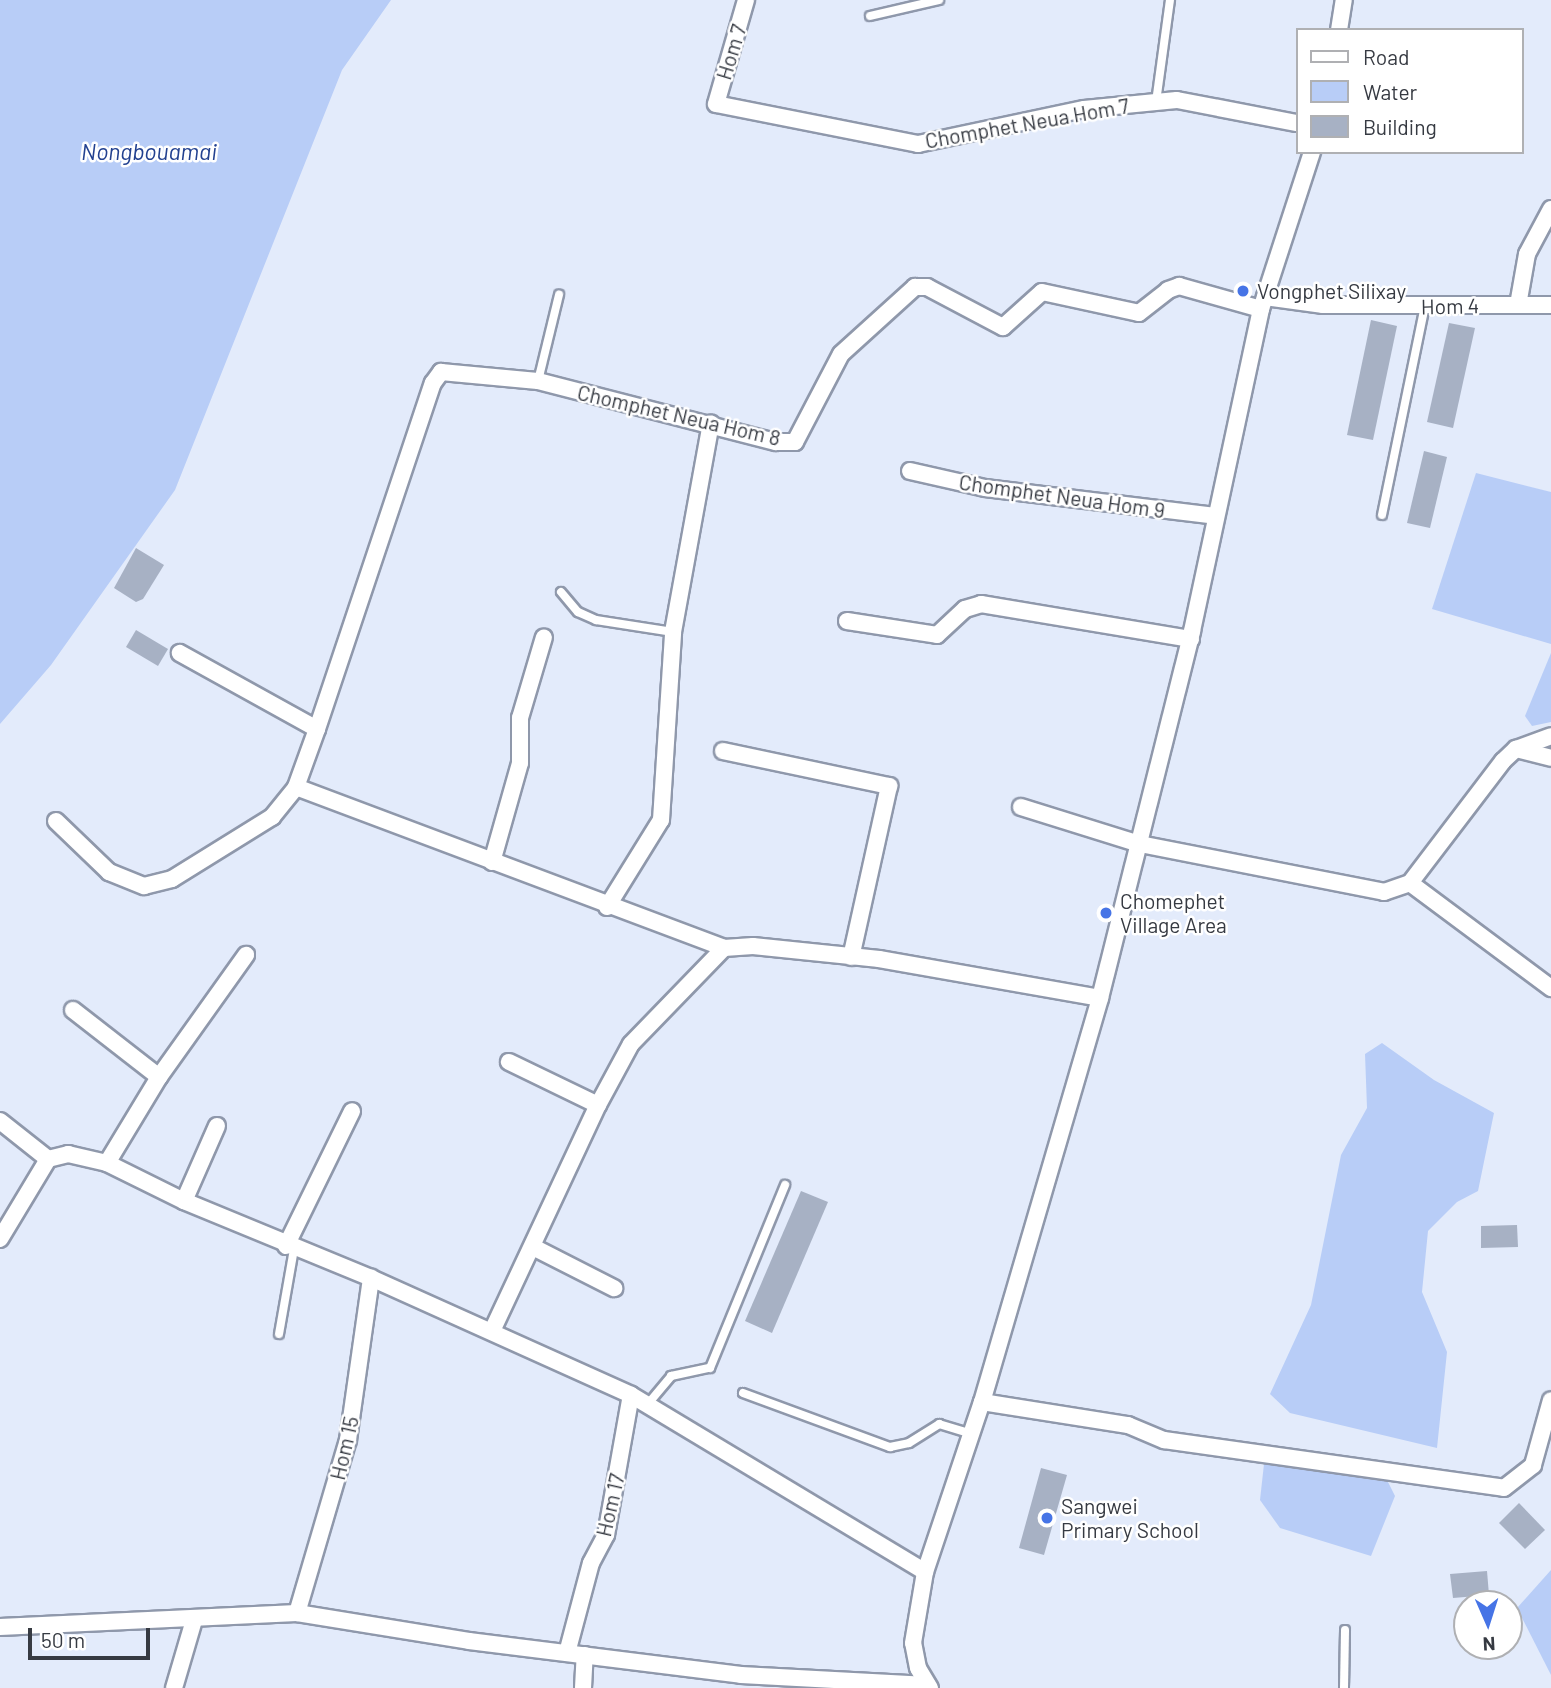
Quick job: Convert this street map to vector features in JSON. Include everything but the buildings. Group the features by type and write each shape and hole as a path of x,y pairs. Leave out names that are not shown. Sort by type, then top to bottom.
{"street":[{"name":"Hom 7","path":"716,104 746,0"},
{"path":"1339,28 1344,0"},
{"name":"Chomphet Neua Hom 7","path":"716,104 918,144 1084,109 1177,100 1238,108 1296,123"},
{"path":"0,1628 194,1620 253,1611 297,1613 567,1653 741,1675 929,1687 913,1643 925,1572 982,1402 1100,998 1191,639 1215,516 1263,303 1311,154"},
{"path":"1518,305 1527,254 1551,209"},
{"name":"Chomphet Neua Hom 8","path":"317,729 433,383 441,372 538,382 711,423 776,442 795,442 841,354 915,286 927,287 1003,327 1042,292 1139,313 1168,290 1179,286 1263,303"},
{"name":"Hom 4","path":"1263,303 1551,305"},
{"path":"607,907 660,826 673,632 711,423"},
{"name":"Chomphet Neua Hom 9","path":"910,471 985,488 1215,516"},
{"path":"847,621 937,635 965,609 981,604 1191,639"},
{"path":"492,862 520,763 520,718 544,636"},
{"path":"56,821 109,872 144,886 172,879 272,817 296,787 317,729 180,653"},
{"path":"1021,807 1140,844 1384,892 1410,883 1516,750 1551,736"},
{"path":"1516,750 1551,758"},
{"path":"723,751 889,786 851,957"},
{"path":"296,787 607,907 724,948 753,946 851,957 1100,998"},
{"path":"1410,883 1551,988"},
{"path":"492,1331 535,1248 598,1105 631,1044 724,948"},
{"path":"107,1163 159,1077 246,955"},
{"path":"73,1010 159,1077"},
{"path":"509,1062 598,1105"},
{"path":"290,1247 352,1111"},
{"path":"0,1121 48,1159"},
{"path":"184,1202 217,1126"},
{"path":"0,1239 48,1159 68,1154 107,1163 184,1202 492,1331 631,1395 925,1572"},
{"path":"535,1248 614,1287"},
{"name":"Hom 15","path":"297,1613 348,1440 371,1279"},
{"name":"Hom 17","path":"567,1653 591,1563 606,1535 631,1395"},
{"path":"982,1402 1128,1425 1164,1440 1504,1488 1533,1465 1551,1400"},
{"path":"174,1688 194,1620"},
{"path":"583,1688 585,1655"}],"lane":[{"path":"870,16 939,0"},
{"path":"1156,102 1170,0"},
{"path":"538,382 559,295"},
{"path":"1382,515 1425,306"},
{"path":"561,592 578,612 596,620 673,632"},
{"path":"647,1405 671,1376 710,1368 785,1185"},
{"path":"279,1334 290,1247"},
{"path":"743,1393 890,1447 909,1443 939,1424 971,1434"},
{"path":"1344,1688 1345,1630"}],"water":[{"name":"Nongbouamai","path":"0,0 391,0 342,70 175,490 51,665 0,724"},
{"path":"1476,473 1551,492 1551,644 1432,609"},
{"path":"1551,653 1551,722 1532,726 1525,716"},
{"path":"1382,1043 1434,1080 1494,1113 1478,1191 1457,1202 1428,1231 1422,1292 1447,1352 1437,1448 1290,1413 1270,1394 1311,1305 1341,1155 1367,1108 1365,1054"},
{"path":"1264,1464 1386,1478 1395,1496 1371,1556 1280,1528 1260,1500"},
{"path":"1551,1570 1551,1675 1523,1620 1523,1601"}],"place":[{"name":"Vongphet Silixay","path":"1243,291"},
{"name":"Chomephet Village Area","path":"1106,913"},
{"name":"Sangwei Primary School","path":"1047,1518"}]}
